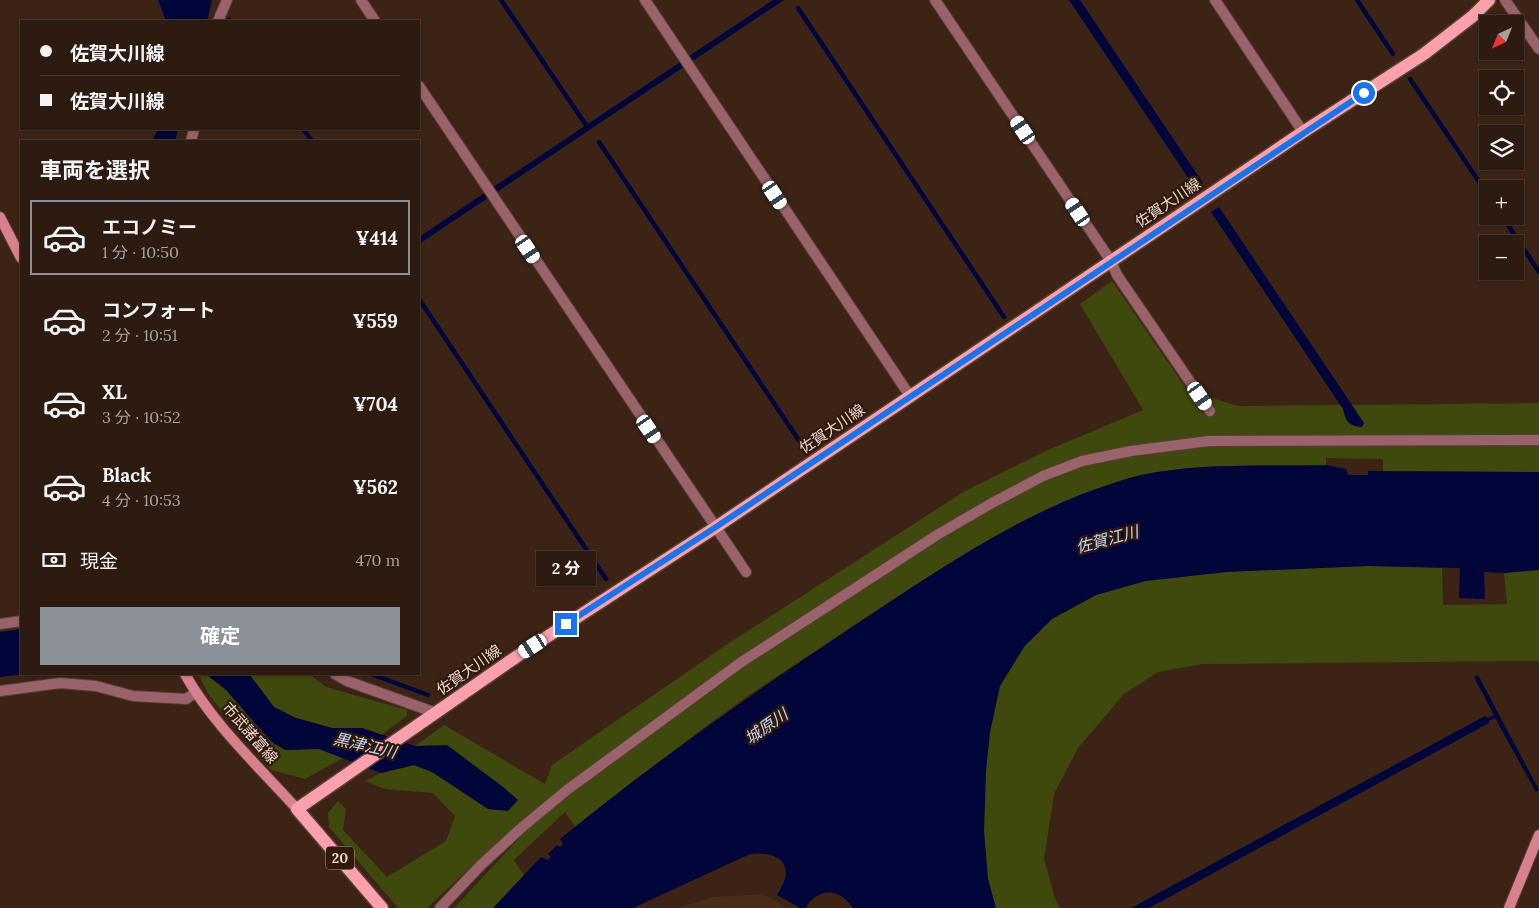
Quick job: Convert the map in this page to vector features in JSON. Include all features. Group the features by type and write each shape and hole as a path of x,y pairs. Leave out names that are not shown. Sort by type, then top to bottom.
{"main road":[{"name":"佐賀大川線","path":"297,809 525,651 716,527 1303,132 1424,54 1473,16 1489,0"},
{"path":"0,217 20,256"},
{"name":"市武諸富線","path":"186,677 195,692 297,809"},
{"name":"20","path":"297,809 382,908"},
{"path":"1509,908 1539,835"}],"street":[{"path":"218,20 227,0"},
{"path":"361,0 374,20"},
{"path":"645,0 910,396"},
{"path":"935,0 1111,261 1116,275 1210,411"},
{"path":"1215,0 1303,132"},
{"path":"1505,0 1539,49"},
{"path":"420,87 746,572"},
{"path":"440,908 481,865 547,807 740,663 937,535 1043,476 1082,462 1131,451 1209,441 1539,440"},
{"path":"0,624 20,621"},
{"path":"337,675 430,717"},
{"path":"0,692 60,683 96,686 133,696 186,699 195,692"}],"shaded area":[{"path":"763,894 788,908 678,908 713,897"}],"green space":[{"path":"1112,281 1203,413 1213,398 1237,406 1539,403 1539,472 1383,471 1383,459 1326,458 1326,465 1222,466 1170,470 1120,481 1089,491 1059,504 971,550 752,693 703,728 560,839 575,827 565,812 514,860 545,908 454,908 525,832 517,824 427,908 398,908 329,827 328,813 338,801 346,809 343,830 387,877 446,841 455,816 433,793 385,789 365,781 381,773 414,765 432,772 447,746 415,746 444,725 545,784 552,765 729,643 965,491 1048,450 1143,410 1080,304"},
{"path":"1367,566 1442,568 1443,605 1507,604 1504,573 1539,570 1539,661 1202,664 1158,672 1124,694 1078,748 1054,794 1044,859 1055,899 1060,908 976,908 970,883 993,674 1053,608 1165,574"},
{"path":"199,675 208,676 218,683 238,702 265,735 278,746 289,749 327,751 343,758 305,779 271,770 209,695"},
{"path":"250,675 310,675 326,687 407,710 407,716 381,735 362,728 332,728 296,718 274,707"}],"water":[{"path":"158,0 212,0 207,20 166,20"},
{"path":"773,0 784,0 420,243 420,236"},
{"path":"1069,0 1080,0 1203,183 1195,188"},
{"path":"158,130 178,130 175,140 152,140"},
{"path":"1219,207 1364,423 1362,427 1351,424 1347,420 1343,409 1211,212"},
{"path":"1326,465 1346,469 1348,475 1368,475 1368,471 1539,472 1539,570 1504,573 1484,572 1485,599 1459,598 1460,568 1367,566 1226,572 1146,581 1096,595 1052,619 1024,647 1000,686 990,732 986,771 984,831 988,879 996,908 853,908 843,897 826,893 816,896 806,908 800,908 777,895 786,875 785,866 782,861 761,853 750,854 633,908 493,908 541,857 548,860 551,857 548,854 557,845 560,847 563,844 560,839 668,755 779,676 886,604 950,563 1016,525 1084,493 1120,481 1169,470 1222,466"},
{"path":"20,629 20,675 0,677 0,632"},
{"name":"黒津江川","path":"207,675 250,675 274,707 296,718 332,728 362,728 415,746 447,745 518,800 508,811 488,809 432,772 414,765 381,773 319,749 285,750 272,742 226,690"},
{"path":"1478,675 1539,790 1536,792 1495,718 1149,908 1131,908 1485,716 1487,718 1494,715 1474,677"}],"waterway":[{"path":"501,0 586,125"},
{"path":"1357,0 1393,54"},
{"path":"798,8 1004,317"},
{"path":"1410,79 1479,182"},
{"path":"304,130 311,140"},
{"path":"599,142 804,448"},
{"path":"1508,225 1539,272"},
{"path":"420,300 606,579"},
{"path":"374,675 428,695"}],"route":[{"path":"566,624 716,527 1303,132 1364,93"}],"water label":[{"name":"佐賀江川","path":"1107,539"},
{"name":"城原川","path":"766,726"}]}
